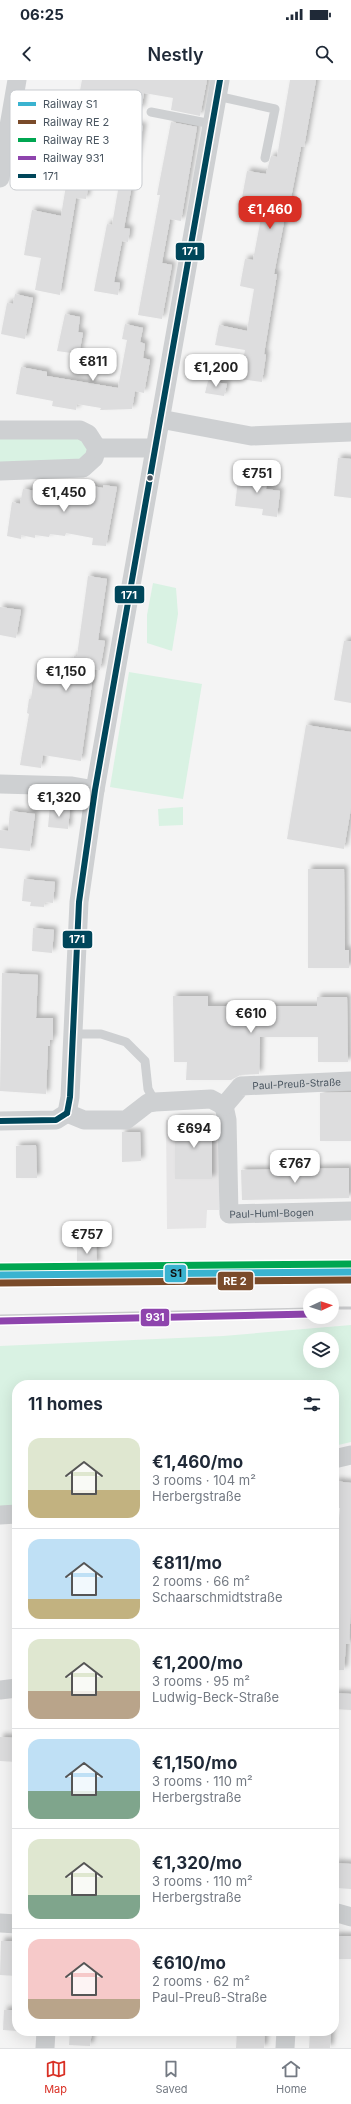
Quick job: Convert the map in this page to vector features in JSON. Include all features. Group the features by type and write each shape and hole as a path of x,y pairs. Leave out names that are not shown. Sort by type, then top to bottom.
{"street":[{"path":"15,90 17,80"},
{"path":"0,1121 56,1120 67,1113 70,1096 74,1034 79,902 95,790 218,88"},
{"path":"0,178 10,120"},
{"path":"160,419 251,436 351,432"},
{"path":"0,430 80,430 88,434 98,448"},
{"path":"98,448 154,448"},
{"path":"0,471 83,468 94,458 98,448"},
{"path":"0,784 72,786 95,790"},
{"name":"Paul-Preuß-Straße","path":"224,1106 241,1086 351,1081"},
{"path":"67,1113 84,1120 126,1120 148,1103 211,1099 224,1106"},
{"name":"Paul-Huml-Bogen","path":"224,1106 227,1120 229,1214 351,1211"},
{"path":"339,1458 351,1455"},
{"path":"0,1515 12,1514"},
{"path":"0,1690 12,1689"},
{"path":"339,1913 351,1917"},
{"path":"0,1923 12,1924"},
{"path":"45,2048 46,2036"},
{"path":"285,2048 286,2036"}],"lane":[{"path":"218,88 275,109 266,158"},
{"path":"151,112 212,124"},
{"path":"74,1034 101,1034 126,1042 144,1061 148,1089 155,1102"}],"shaded area":[{"path":"212,1119 219,1122 219,1210 207,1210 206,1228 167,1229 166,1120"}],"green space":[{"path":"74,436 90,445 85,460 0,465 0,437"},
{"path":"153,583 176,588 178,614 172,651 147,643 147,615"},
{"path":"129,672 202,684 183,799 110,787"},
{"path":"183,807 183,825 159,826 158,809"},
{"path":"351,1325 351,1442 339,1445 339,1380 12,1380 12,1507 0,1508 0,1346 223,1336"}],"building":[{"path":"82,80 207,80 200,116 171,110 173,98 144,93 142,104 142,90 80,90"},
{"path":"290,80 316,80 304,147 301,147 274,274 277,274 264,354 266,355 262,382 240,379 245,350 215,345 219,325 247,331 254,289 240,286 245,259 253,260 262,213 259,212 260,208 241,203 247,171 266,174 271,156 277,157"},
{"path":"171,122 197,127 181,221 170,219 162,263 172,265 162,319 138,315 160,195 157,195"},
{"path":"65,190 88,190 86,199 76,198 60,295 35,290 41,258 24,255 32,210 61,216"},
{"path":"118,190 131,190 124,228 130,229 128,242 122,241 114,282 120,283 118,295 94,291 107,224 112,225"},
{"path":"15,294 33,298 25,339 1,334 7,303 13,304"},
{"path":"65,314 80,317 78,332 83,333 79,354 57,351"},
{"path":"125,324 143,328 140,342 145,344 143,358 150,360 144,393 135,391 132,409 100,410 101,408 77,404 76,410 52,406 53,401 16,394 21,367 47,372 47,376 118,388 127,340 122,339"},
{"path":"208,381 227,384 224,396 205,393"},
{"path":"338,458 351,459 351,498 334,496"},
{"path":"239,471 267,475 266,489 280,491 277,517 262,515 263,509 235,506"},
{"path":"87,485 103,488 103,485 117,487 106,546 92,545 93,538 66,533 65,536 50,534 49,537 35,535 35,538 21,535 21,539 7,536 12,502 20,504 23,489 50,493 51,487 79,489 80,486 87,488"},
{"path":"88,576 107,579 98,640 105,641 100,670 94,669 81,761 43,755 41,768 20,765 29,714 27,713 29,699 31,699 36,665 68,670 69,662 73,662 74,656 77,656"},
{"path":"0,607 21,610 16,638 0,635"},
{"path":"344,641 351,641 351,703 334,700"},
{"path":"306,725 351,732 351,808 344,849 287,839"},
{"path":"50,806 70,808 68,829 48,827"},
{"path":"10,811 35,814 30,851 0,848 0,830 8,831"},
{"path":"308,869 344,869 345,950 349,950 349,968 308,968"},
{"path":"24,879 55,882 53,903 45,902 44,907 30,906 31,902 22,901"},
{"path":"33,928 54,930 52,953 32,951"},
{"path":"2,973 38,975 36,1018 53,1018 53,1040 50,1040 50,1046 48,1046 46,1094 0,1091"},
{"path":"173,996 208,996 208,1006 317,1006 317,997 347,997 348,1062 318,1062 318,1037 260,1037 259,1074 240,1075 231,1080 186,1080 187,1062 174,1062"},
{"path":"351,1092 351,1141 320,1141 320,1093"},
{"path":"175,1119 212,1119 212,1179 175,1179"},
{"path":"122,1132 140,1132 141,1161 122,1162"},
{"path":"36,1145 37,1178 16,1178 16,1146"},
{"path":"349,1168 349,1198 242,1200 241,1170"},
{"path":"77,1245 96,1245 97,1264 77,1264"},
{"path":"339,1482 351,1483 351,1605 349,1644 346,1644 344,1670 339,1670"},
{"path":"339,1693 351,1694 351,1710 339,1709"},
{"path":"0,1737 12,1738 12,1762 0,1761"},
{"path":"339,1863 351,1864 351,1889 339,1888"},
{"path":"339,1936 351,1936 351,1959 339,1959"},
{"path":"1,1941 12,1941 12,1976 0,1975"},
{"path":"4,2010 12,2010 12,2031 3,2030"},
{"path":"70,2036 91,2036 90,2046 69,2045"},
{"path":"237,2036 265,2036 264,2048 236,2048"},
{"path":"310,2036 331,2036 330,2048 309,2048"}],"railway":[{"path":"339,1308 351,1308"},
{"path":"0,1316 303,1309"}],"rail line":[{"name":"S1","path":"0,1275 351,1272"},
{"name":"931","path":"0,1321 303,1314"}],"transit line":[{"name":"171","path":"67,1113 70,1097 79,902 95,790 220,80"},
{"name":"171","path":"0,1121 56,1120 67,1113"},
{"path":"0,1267 351,1264"},
{"path":"0,1283 351,1280"}]}
